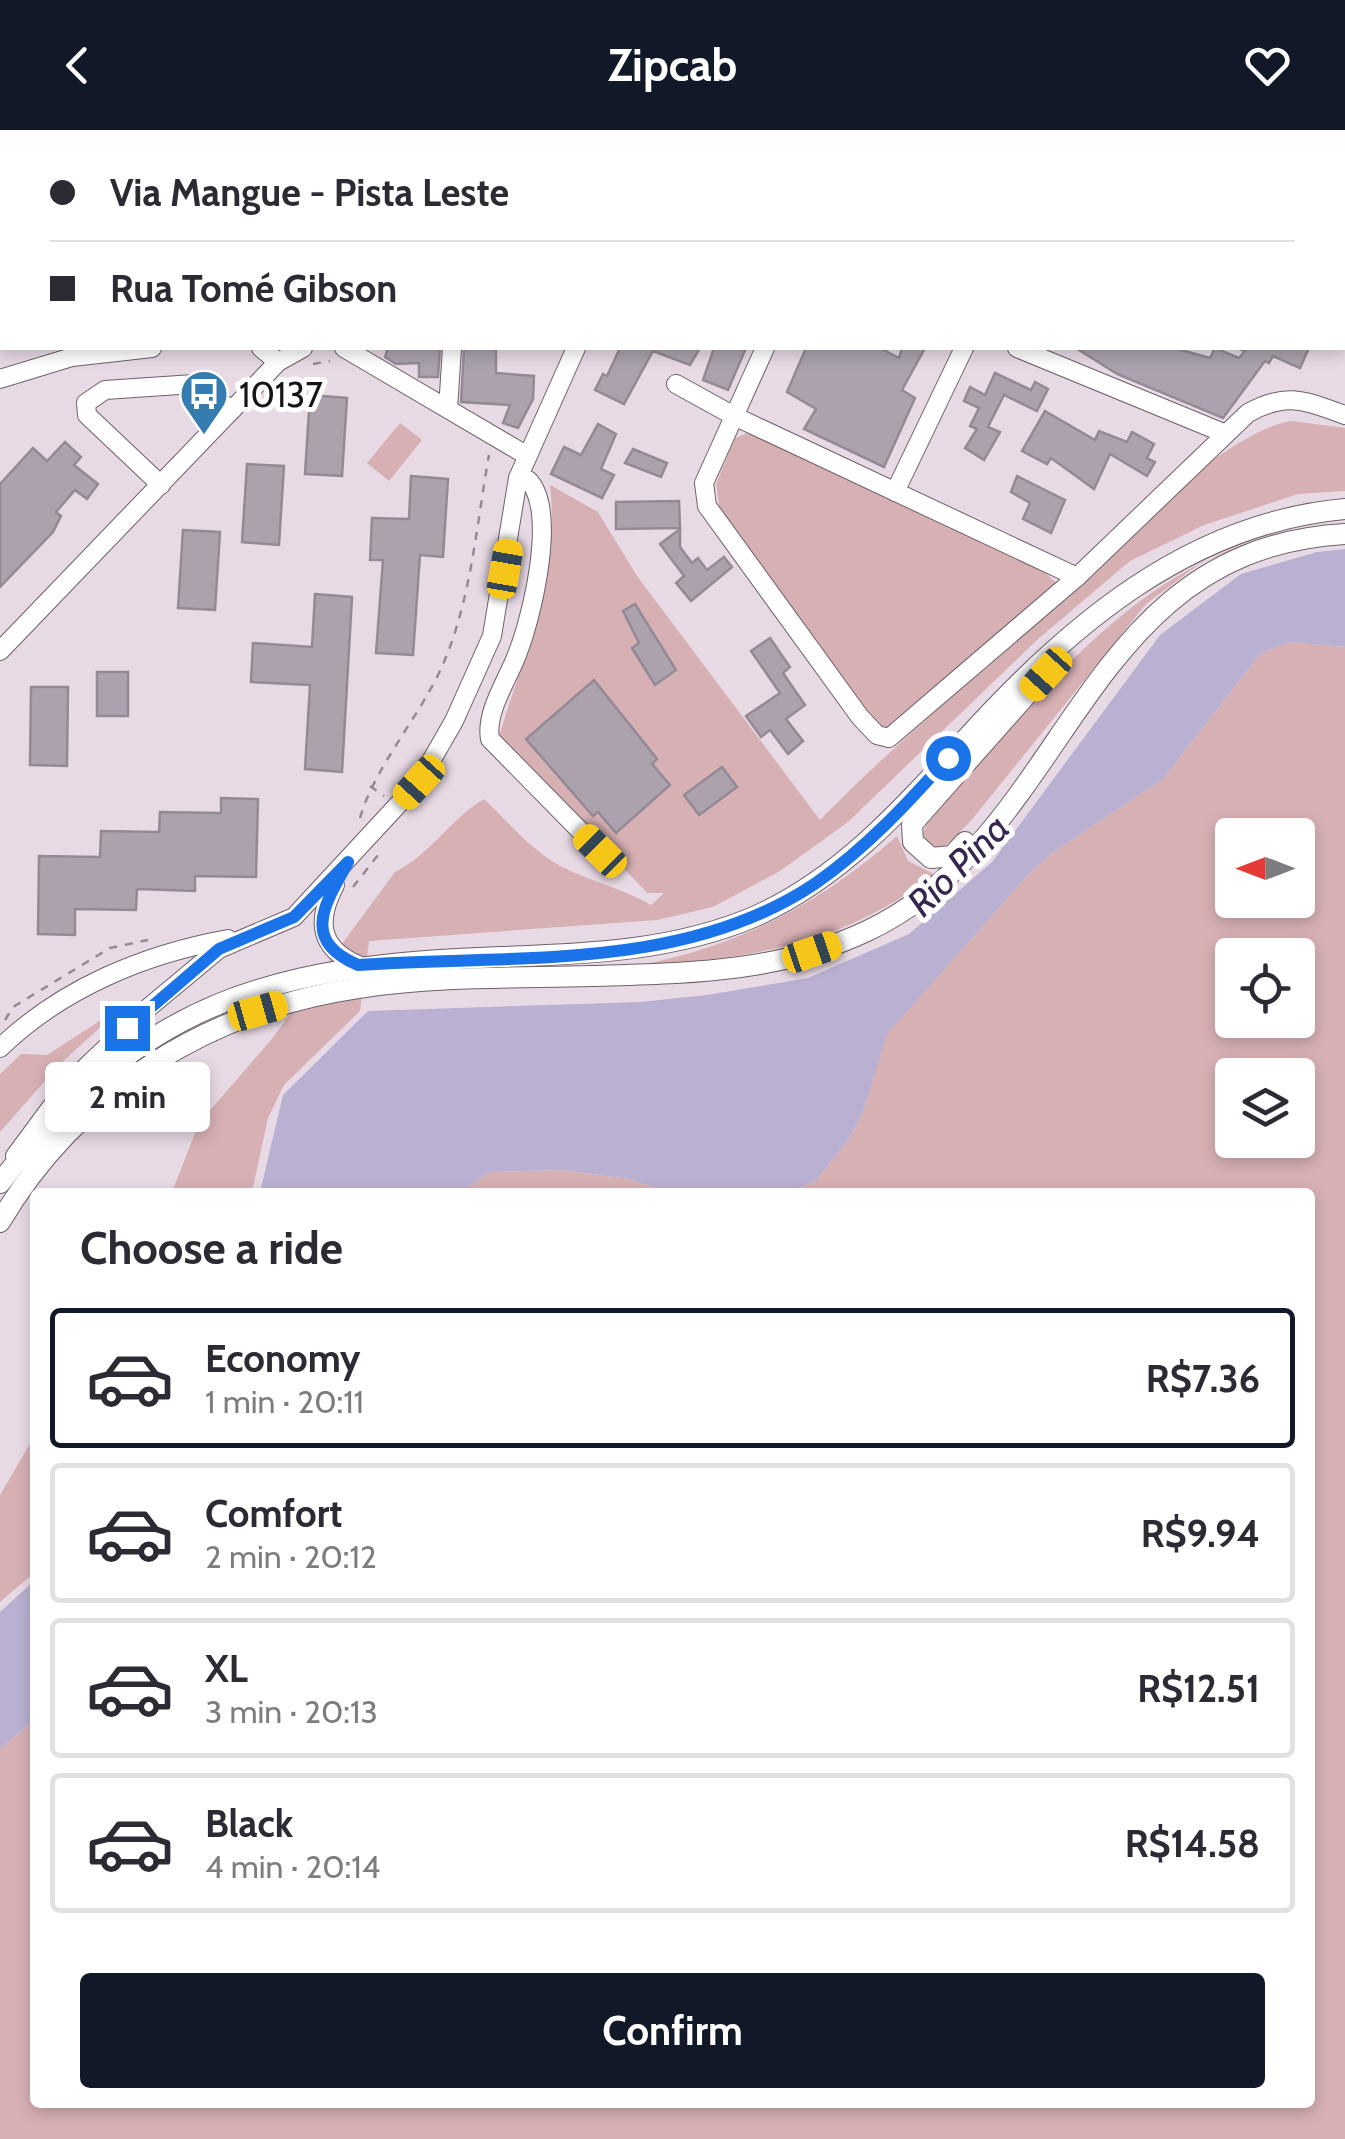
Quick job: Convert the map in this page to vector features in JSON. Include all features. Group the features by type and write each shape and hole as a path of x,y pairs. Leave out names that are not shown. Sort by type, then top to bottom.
{"main road":[{"path":"0,1222 63,1136 138,1072 191,1040 258,1011 385,974 614,952 705,934 754,916 817,882 896,817 1016,687 1096,614 1207,542 1268,521 1345,509"},
{"path":"0,1182 45,1125 89,1084 154,1037 256,989 358,965 385,974 694,974 766,964 831,946 870,930 937,884 972,852 1134,634 1190,583 1230,561 1278,543 1345,534"},
{"path":"1043,758 952,856 931,858 912,842 916,817 1096,614"}],"street":[{"path":"0,378 72,357 134,350"},
{"path":"263,350 278,362"},
{"path":"448,409 452,350"},
{"path":"0,1048 38,1017 97,980 172,950 269,930 294,917 419,782 454,721 492,636 518,478 575,350"},
{"path":"764,350 704,482 706,506 860,717 877,735 889,738 1078,577 1226,434 1272,400 1296,398 1345,415"},
{"path":"895,492 963,350"},
{"path":"1022,350 1226,434"},
{"path":"0,651 278,362 301,354"},
{"path":"338,354 448,409 526,454"},
{"path":"161,484 87,416 86,402 104,390 194,384 232,410"},
{"path":"676,384 734,416 1078,577"},
{"path":"518,478 528,480 540,500 540,547 530,608 493,712 490,739 600,851"},
{"path":"348,862 324,906 322,923 331,949 358,965"},
{"path":"0,1182 69,1083 196,965 244,936"}],"path":[{"path":"301,354 338,354"},
{"path":"359,822 369,785 415,719 441,668 464,604 489,455 486,446"},
{"path":"369,785 398,805"},
{"path":"350,890 386,844"},
{"path":"0,1026 14,1007 110,948 160,938"}],"shaded area":[{"path":"1291,421 1345,428 1345,491 1298,494 1204,525 1130,561 1037,640 848,822 780,871 713,907 657,920 369,941 360,1011 284,1085 268,1118 253,1188 174,1188 199,1123 271,1040 395,872 484,799 554,863 651,905 664,893 647,893 499,736 545,580 552,517 550,485 598,512 637,576 820,820 1145,516 1223,453 1259,432"},
{"path":"400,423 422,440 389,481 367,463"},
{"path":"750,432 1044,572 1057,583 1058,590 897,728 878,730 720,512 716,484 735,438"},
{"path":"1345,549 1345,647 1289,642 1260,654 1163,779 1052,853 1030,873 887,1034 862,1115 816,1181 798,1188 657,1188 629,1179 564,1170 490,1172 467,1188 261,1188 283,1095 368,1011 640,1002 707,995 808,978 909,934 992,862 1160,635 1241,574 1317,552"},
{"path":"1195,567 1146,604 970,822 943,848 930,845 923,835 927,822 1078,654 1164,584"},
{"path":"1289,642 1345,647 1345,2139 0,2139 0,1749 30,1723 30,2108 1315,2108 1315,1188 798,1188 816,1181 848,1140 862,1115 886,1034 1052,853 1163,779 1260,654"},
{"path":"897,836 908,861 934,874 866,917 795,944 758,952 641,965 712,946 778,918 839,882"},
{"path":"126,1004 59,1065 0,1132 0,1074 21,1054 47,1055"},
{"path":"564,1170 629,1179 657,1188 467,1188 490,1172"},
{"path":"30,1444 30,1576 0,1602 0,1495"},
{"path":"30,1585 30,1723 0,1749 0,1612"}],"building":[{"path":"387,350 440,350 438,377 419,377 419,363 396,364 385,357"},
{"path":"464,350 496,350 496,373 534,376 533,399 518,428 503,423 510,405 461,402"},
{"path":"619,350 699,350 690,365 653,351 624,404 595,390 603,374 607,376"},
{"path":"713,350 745,350 728,390 703,380"},
{"path":"805,350 884,350 899,358 901,350 924,350 902,390 915,398 884,467 804,429 816,409 787,392"},
{"path":"1079,350 1181,350 1210,358 1214,350 1220,350 1239,358 1242,350 1308,350 1300,368 1273,356 1269,363 1265,361 1223,418 1117,374"},
{"path":"995,373 1031,390 1035,382 1048,389 1037,411 1004,395 988,427 1000,432 984,460 965,448 977,429 970,426 979,408 964,401 970,387 985,395"},
{"path":"310,395 347,398 342,476 305,474"},
{"path":"1045,411 1095,440 1099,431 1127,442 1132,432 1154,444 1147,458 1155,462 1147,476 1110,454 1094,489 1051,458 1047,464 1022,451"},
{"path":"598,424 616,434 601,469 614,475 602,498 551,474 564,447 581,455"},
{"path":"65,442 81,457 74,465 98,484 87,499 75,490 56,512 61,516 53,532 0,587 0,484 33,448 47,461"},
{"path":"633,449 667,463 661,477 625,463"},
{"path":"247,464 284,466 279,545 242,542"},
{"path":"411,476 448,479 443,557 420,555 413,655 376,653 383,560 370,560 372,518 409,519"},
{"path":"1017,476 1065,500 1051,533 1023,519 1030,503 1011,492"},
{"path":"679,501 680,528 616,529 616,502"},
{"path":"680,529 680,547 692,563 698,558 707,570 724,557 732,567 691,601 676,583 684,576 660,544"},
{"path":"183,530 220,532 215,610 178,608"},
{"path":"315,594 352,597 342,772 305,769 310,685 251,682 253,643 312,647"},
{"path":"635,604 676,670 655,685 632,648 639,643 623,611"},
{"path":"770,638 790,667 783,673 805,705 786,719 803,741 788,754 770,730 761,737 746,716 780,693 751,651"},
{"path":"97,672 128,672 128,716 97,716"},
{"path":"594,680 657,759 652,764 670,785 616,833 598,812 593,816 526,739"},
{"path":"31,687 68,687 67,766 30,765"},
{"path":"722,767 737,787 699,815 684,795"},
{"path":"221,798 258,799 256,877 195,876 195,891 137,889 136,910 75,909 75,935 38,934 39,856 100,857 101,831 159,832 160,812 221,813"}],"place":[{"name":"10137","path":"204,436"}],"route":[{"path":"127,1028 219,949 294,917 348,862 324,906 322,923 331,949 358,965 614,952 705,934 754,916 817,882 896,817 948,758"}],"water label":[{"name":"Rio Pina","path":"958,865"}]}
